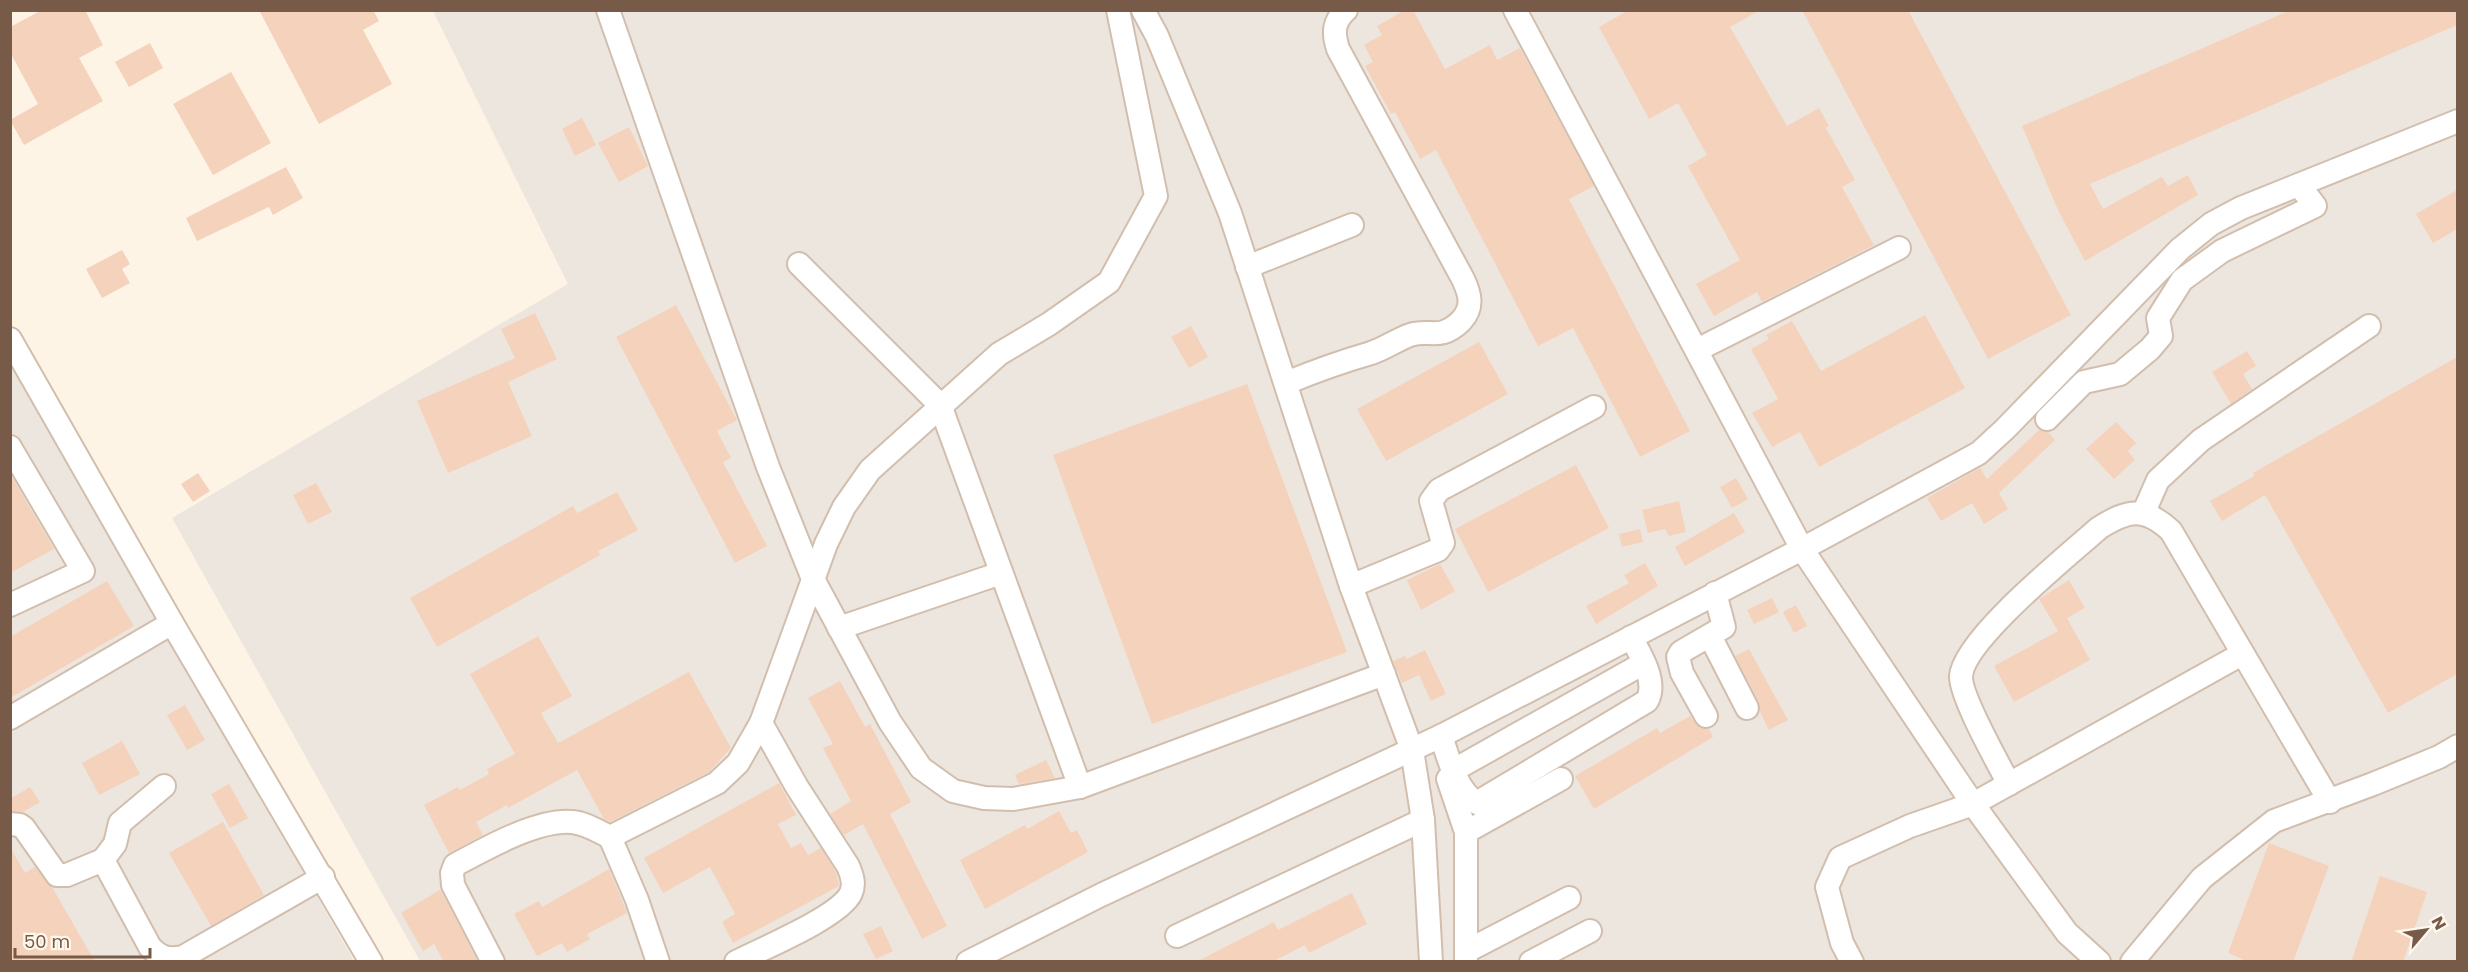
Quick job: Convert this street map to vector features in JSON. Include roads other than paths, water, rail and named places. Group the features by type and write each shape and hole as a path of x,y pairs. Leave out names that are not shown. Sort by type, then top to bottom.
{"lane":[{"path":"608,10 768,467 813,579 890,722 921,768 953,791 984,798 1013,799 1080,787 1384,674"},
{"path":"610,837 717,783 738,763 761,723 826,544 844,507 870,470 999,354 1049,324 1109,282 1156,196 1118,10"},
{"path":"1143,10 1157,36 1230,213 1351,585 1412,750 1423,820 1426,957"},
{"path":"1286,383 1354,357 1370,354 1413,333 1434,335 1449,331 1463,320 1469,309 1471,296 1463,279 1338,49 1334,33 1337,18 1346,10"},
{"path":"1515,10 1802,549 1973,804 2067,933 2099,962"},
{"path":"969,962 1101,895 1412,750 1802,549 1979,453 2180,249 2211,224 2241,208 2457,121"},
{"path":"2047,419 2084,382 2120,374 2150,349 2161,336 2158,318 2182,280 2222,251 2315,206 2299,185"},
{"path":"1247,267 1352,225"},
{"path":"1697,350 1899,248"},
{"path":"799,264 940,405 1080,787"},
{"path":"2143,514 2158,480 2201,440 2369,326"},
{"path":"10,339 172,623 371,962"},
{"path":"1351,585 1438,550 1443,543 1431,501 1439,490 1594,407"},
{"path":"10,447 83,571 10,605"},
{"path":"2009,784 1968,700 1961,677 1967,656 1992,626 2099,528 2119,516 2143,514 2151,515 2171,531 2330,802"},
{"path":"839,628 1001,573"},
{"path":"1706,717 1682,673 1678,657 1681,652 1724,627 1715,593"},
{"path":"10,718 172,623"},
{"path":"1710,636 1747,708"},
{"path":"1438,736 1468,796 1476,802 1480,801 1643,706 1650,696 1644,663 1631,637"},
{"path":"1852,962 1842,943 1827,887 1840,858 1910,825 1973,804 2242,654"},
{"path":"1454,770 1644,663"},
{"path":"736,962 840,907 852,891 853,879 848,866 802,796 761,723"},
{"path":"1438,736 1466,832 1467,956 1569,898"},
{"path":"2133,962 2202,878 2274,820 2330,802 2439,757 2457,746"},
{"path":"1466,832 1562,779"},
{"path":"10,824 24,828 57,875 67,875 103,860 115,844 120,824 164,786"},
{"path":"1177,936 1423,820"},
{"path":"493,962 453,885 454,865 510,838 556,822 582,824 610,837 658,962"},
{"path":"103,860 150,947 161,957 171,960 183,957 322,877"},
{"path":"1531,962 1590,931"}]}
